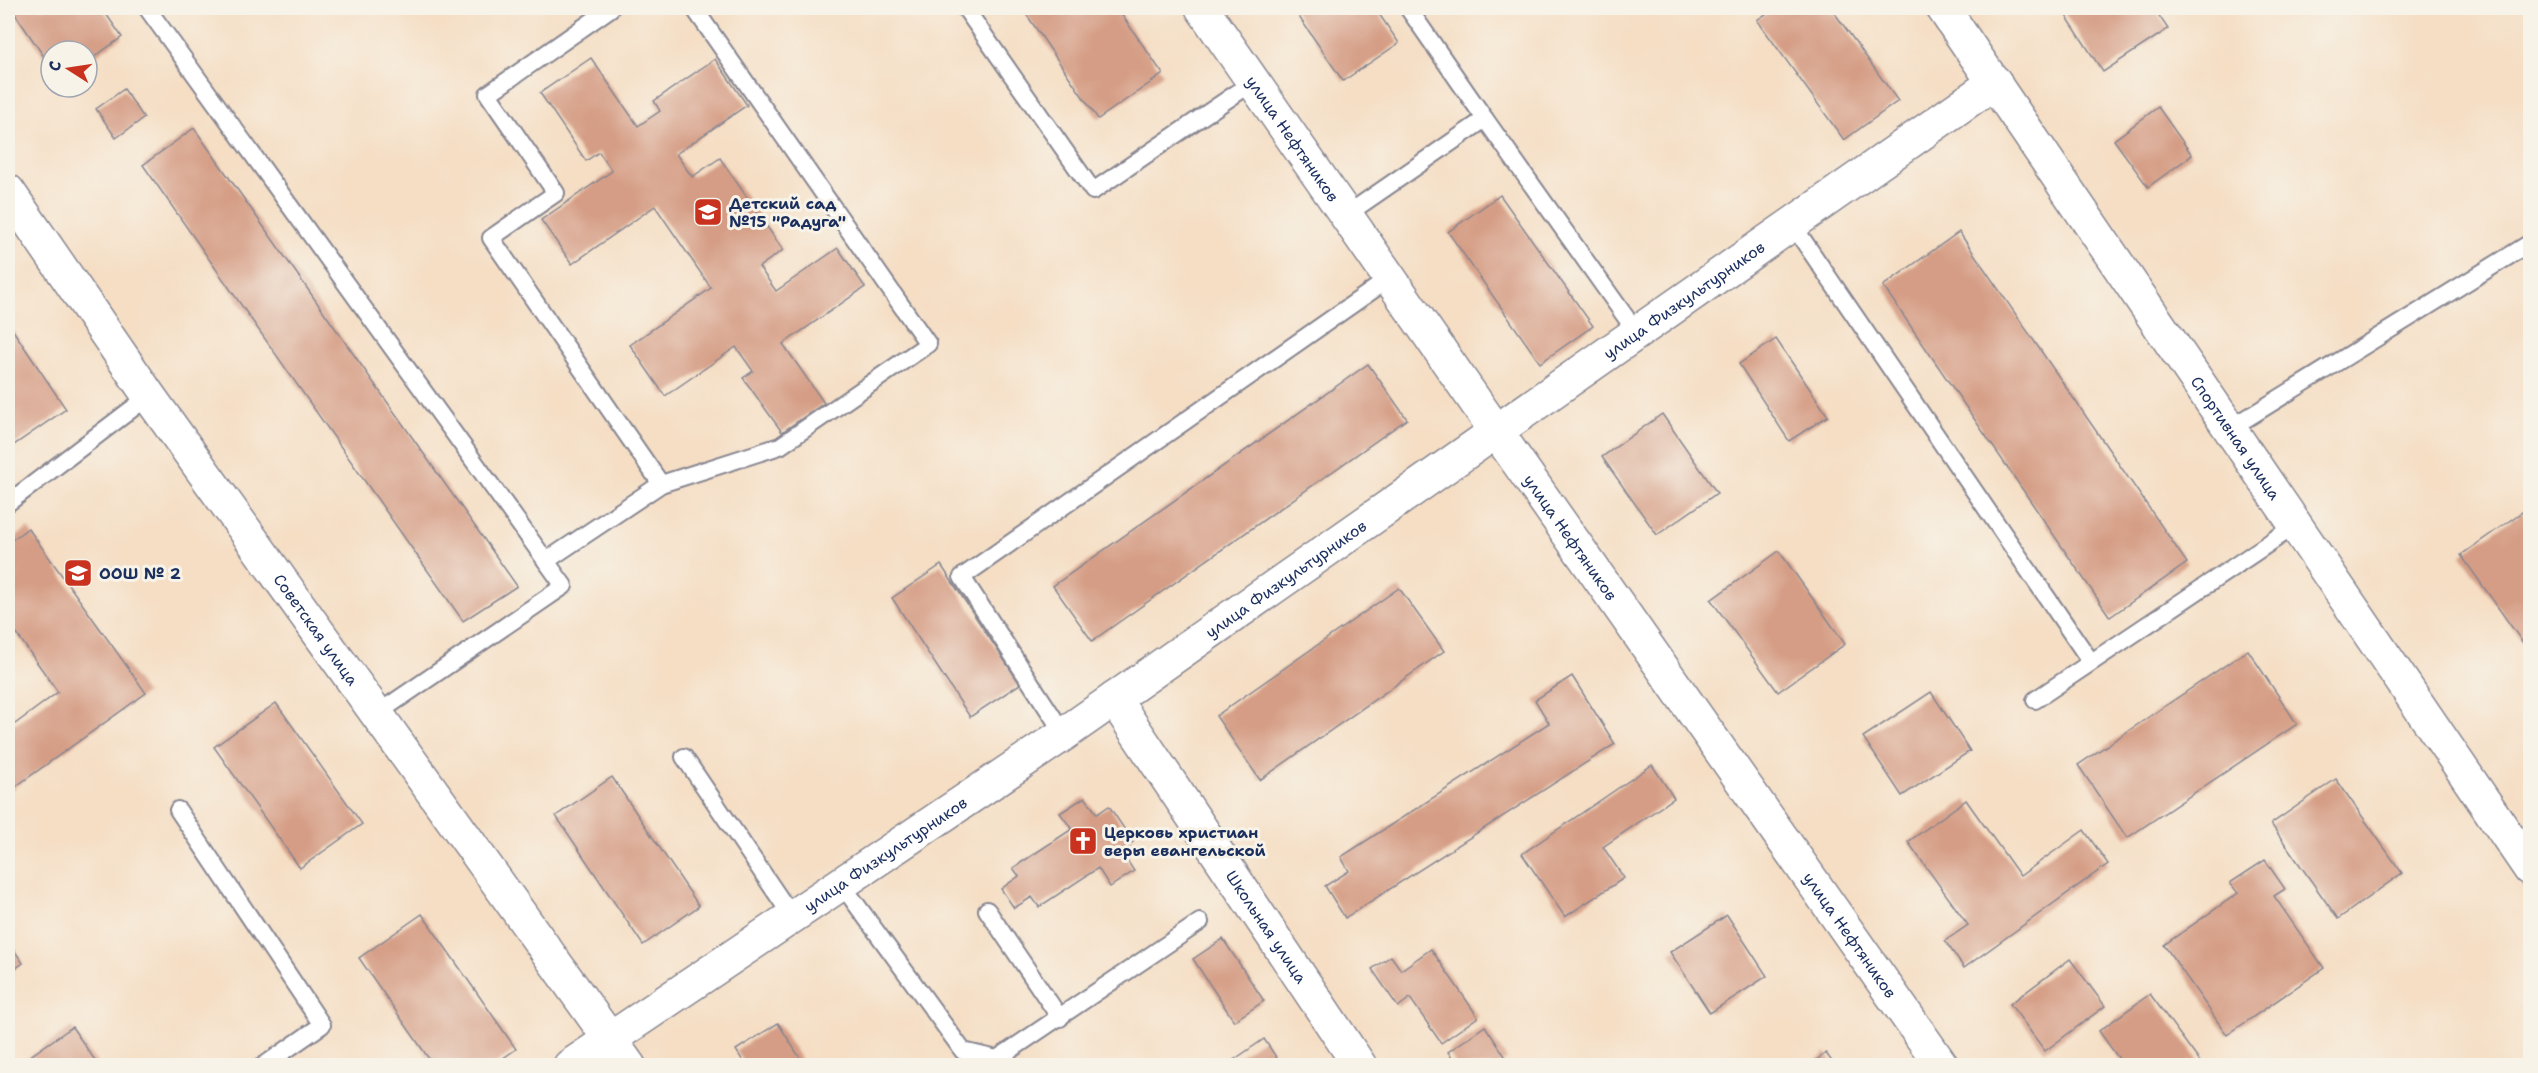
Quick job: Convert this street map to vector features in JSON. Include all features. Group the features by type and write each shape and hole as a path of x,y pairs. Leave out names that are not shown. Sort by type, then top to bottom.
{"street":[{"name":"улица Нефтяников","path":"1202,8 1942,1065"},
{"name":"Спортивная улица","path":"1947,9 2530,869"},
{"name":"улица Физкультурников","path":"570,1065 1064,734 1995,82"},
{"name":"Советская улица","path":"8,191 149,396 378,712 628,1065"},
{"name":"Школьная улица","path":"1114,699 1360,1065"}],"lane":[{"path":"147,8 564,586 378,712"},
{"path":"611,8 488,94 556,193 491,238 662,484"},
{"path":"546,561 662,484 780,447 928,344 694,8"},
{"path":"965,8 1093,191 1253,82"},
{"path":"1408,8 1638,333"},
{"path":"1346,214 1485,119"},
{"path":"1792,224 2091,662"},
{"path":"2230,428 2530,243"},
{"path":"1064,734 962,577 1390,278"},
{"path":"8,503 149,396"},
{"path":"2035,700 2296,525"},
{"path":"684,757 791,915"},
{"path":"178,810 322,1025 263,1065"},
{"path":"840,882 963,1051 997,1059 1200,922"},
{"path":"987,910 1060,1018"}],"building":[{"path":"11,8 102,8 122,37 99,53 99,39 39,39 39,49"},
{"path":"1022,8 1117,8 1163,74 1098,119"},
{"path":"1293,8 1375,8 1399,43 1343,81"},
{"path":"1775,8 1831,8 1898,101 1844,140 1757,20"},
{"path":"2061,8 2154,8 2168,29 2103,72"},
{"path":"591,58 638,126 660,111 654,101 715,59 747,105 676,154 692,177 720,158 783,250 759,267 776,291 838,248 865,287 783,344 824,403 782,432 743,378 753,371 736,347 665,396 630,345 711,288 655,206 572,264 541,220 612,171 599,152 586,161 540,93"},
{"path":"124,89 144,118 116,138 96,109"},
{"path":"2158,107 2192,155 2148,187 2114,140"},
{"path":"194,128 517,586 463,621 143,165"},
{"path":"1500,195 1593,326 1540,363 1448,232"},
{"path":"1959,232 2187,563 2110,617 1883,286"},
{"path":"8,323 66,409 8,449"},
{"path":"1776,339 1828,416 1789,441 1739,364"},
{"path":"1368,364 1407,419 1092,641 1053,586"},
{"path":"1662,414 1717,493 1657,535 1602,457"},
{"path":"2522,512 2530,524 2530,653 2461,555"},
{"path":"28,528 146,693 8,792 8,714 15,724 58,692 9,623 8,625 8,543"},
{"path":"1779,551 1845,644 1778,692 1711,600"},
{"path":"941,565 1020,684 970,717 892,598"},
{"path":"1399,588 1444,651 1260,780 1216,716"},
{"path":"2248,650 2297,724 2127,838 2078,765"},
{"path":"1572,676 1615,744 1345,918 1325,886 1349,871 1341,857 1549,723 1535,700"},
{"path":"1931,692 1970,751 1902,796 1863,737"},
{"path":"276,703 362,824 300,868 214,747"},
{"path":"1652,765 1674,798 1603,847 1624,878 1565,917 1522,854"},
{"path":"612,777 699,906 643,945 556,816"},
{"path":"2336,779 2402,873 2338,919 2271,824"},
{"path":"1085,797 1097,814 1109,806 1133,842 1121,851 1134,871 1110,887 1098,868 1039,907 1032,897 1014,908 1001,889 1019,876 1013,868 1072,829 1060,813"},
{"path":"1966,800 2020,876 2084,830 2108,864 1964,968 1945,941 1968,925 1908,842"},
{"path":"2265,860 2285,889 2274,896 2324,968 2227,1035 2164,945 2238,893 2230,883"},
{"path":"422,914 516,1049 492,1066 434,1066 359,958"},
{"path":"1727,915 1767,976 1710,1013 1670,952"},
{"path":"1223,939 1264,1001 1234,1021 1193,959"},
{"path":"8,941 23,963 8,974"},
{"path":"1431,949 1478,1017 1441,1043 1410,998 1398,1007 1372,969 1391,956 1401,970"},
{"path":"2070,959 2105,1006 2045,1051 2010,1004"},
{"path":"2150,994 2203,1066 2124,1066 2099,1031"},
{"path":"778,1023 805,1066 746,1066 736,1050"},
{"path":"1485,1026 1507,1059 1497,1066 1457,1066 1448,1052"},
{"path":"72,1027 99,1066 16,1066"},
{"path":"1264,1039 1282,1066 1225,1066"},
{"path":"1826,1053 1835,1066 1808,1066"},
{"path":"332,1060 336,1066 324,1066"}],"place":[{"name":"Детский сад №15 \"Радуга\"","path":"708,212"},
{"name":"ООШ № 2","path":"78,573"},
{"name":"Церковь христиан веры евангельской","path":"1083,841"}]}
